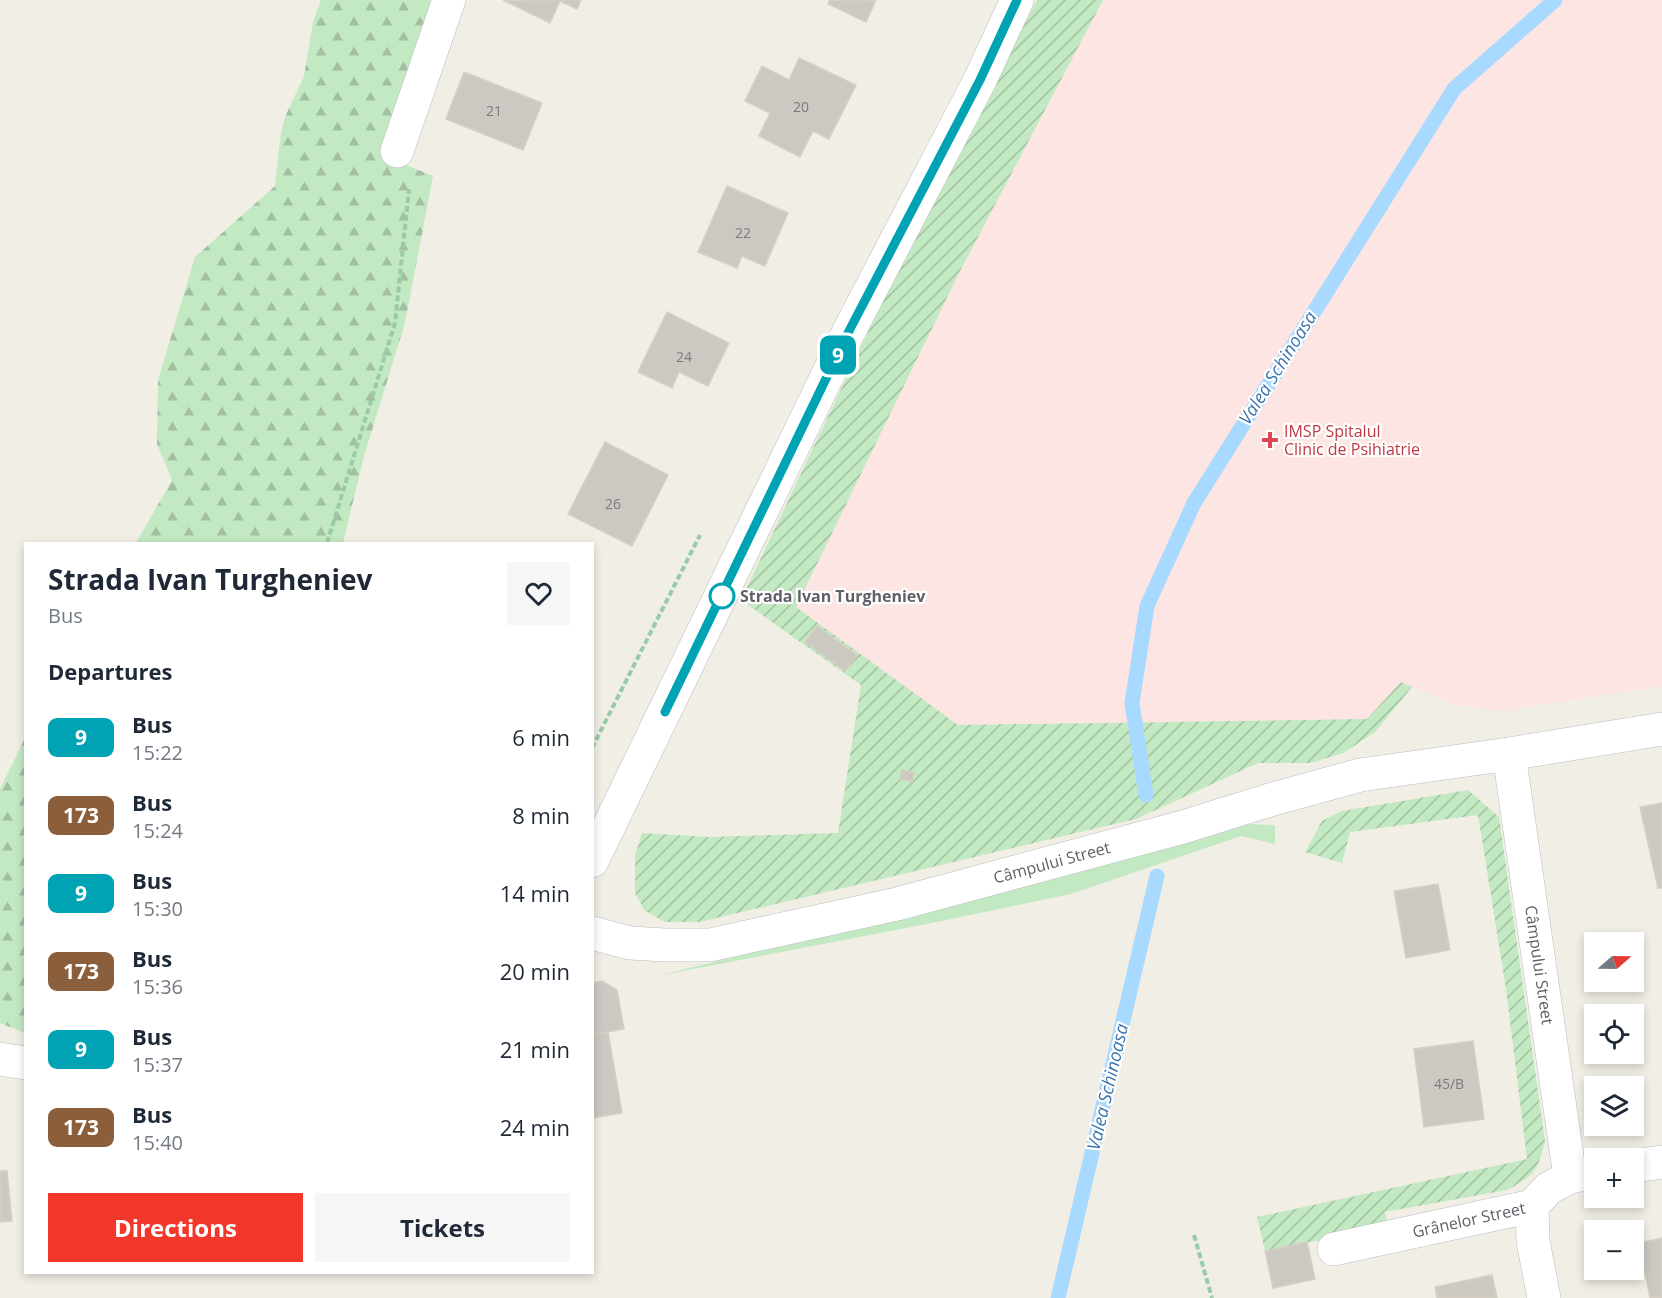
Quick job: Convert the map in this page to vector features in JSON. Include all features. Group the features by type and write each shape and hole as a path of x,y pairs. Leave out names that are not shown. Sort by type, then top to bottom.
{"street":[{"path":"397,152 449,0"},
{"path":"594,857 849,331 980,80 1017,0"},
{"name":"Câmpului Street","path":"594,934 630,943 710,945 897,904 1184,827 1360,775 1662,729"},
{"name":"Câmpului Street","path":"1509,754 1582,1174"},
{"path":"0,1059 24,1063"},
{"path":"1644,1165 1662,1162"},
{"name":"Grânelor Street","path":"1334,1249 1532,1206 1549,1188 1582,1174"},
{"path":"1532,1206 1533,1241 1544,1298"}],"path":[{"path":"327,542 395,323 409,192 397,152"},
{"path":"1194,1235 1212,1298"}],"shaded area":[{"name":"IMSP Spitalul Clinic de Psihiatrie","path":"1103,0 1662,0 1662,686 1501,711 1453,704 1401,682 1367,719 958,725 796,607 959,273"}],"green space":[{"path":"321,0 431,0 382,155 433,176 405,323 364,456 343,542 137,542 172,480 157,444 158,380 195,257 275,186 281,133 285,117 304,76 313,22"},
{"path":"1037,0 1103,0 959,273 796,607 958,725 1367,719 1401,682 1412,687 1375,732 1343,753 1311,763 1258,763 1136,819 699,922 665,922 645,911 635,893 635,856 642,833 708,837 838,833 861,685 741,600 878,311"},
{"path":"24,740 24,1033 0,1023 0,789"},
{"path":"1468,790 1499,817 1545,1141 1537,1166 1530,1176 1507,1190 1385,1212 1388,1227 1265,1251 1257,1217 1527,1159 1506,989 1478,815 1350,832 1342,863 1305,852 1322,821 1342,811"},
{"path":"1249,824 1275,825 1275,844 1241,836 1071,894 657,976 1062,877"}],"building":[{"path":"503,0 581,0 577,9 560,1 550,23"},
{"path":"830,0 876,0 866,22 828,4"},
{"path":"799,58 856,85 829,139 813,131 800,157 759,136 770,113 745,101 762,66 789,80"},
{"path":"464,72 542,103 523,150 446,119"},
{"path":"727,186 788,213 765,266 742,256 737,268 698,252"},
{"path":"667,312 729,343 708,386 679,372 672,388 638,372"},
{"path":"605,442 668,475 632,546 568,514"},
{"path":"817,626 857,655 845,671 805,642"},
{"path":"902,770 914,773 912,782 900,779"},
{"path":"1662,803 1662,888 1658,888 1640,807"},
{"path":"1438,884 1450,950 1406,958 1394,891"},
{"path":"602,981 617,990 624,1029 594,1035 594,983"},
{"path":"608,1032 622,1113 594,1118 594,1035"},
{"path":"1473,1041 1484,1119 1424,1127 1414,1049"},
{"path":"0,1171 7,1171 12,1221 0,1222"},
{"path":"1662,1238 1662,1298 1650,1298 1644,1268 1644,1242"},
{"path":"1307,1242 1315,1279 1273,1288 1265,1251"},
{"path":"1492,1275 1497,1298 1437,1298 1435,1287"}],"waterway":[{"name":"Valea Schinoasa","path":"1146,795 1132,703 1147,606 1194,503 1454,89 1555,0"},
{"name":"Valea Schinoasa","path":"1058,1298 1157,876"}],"bus line":[{"name":"9","path":"665,712 849,331 980,80 1017,0"}],"place":[{"name":"IMSP Spitalul Clinic de Psihiatrie","path":"1270,440"},
{"name":"Strada Ivan Turgheniev","path":"722,596"}]}
